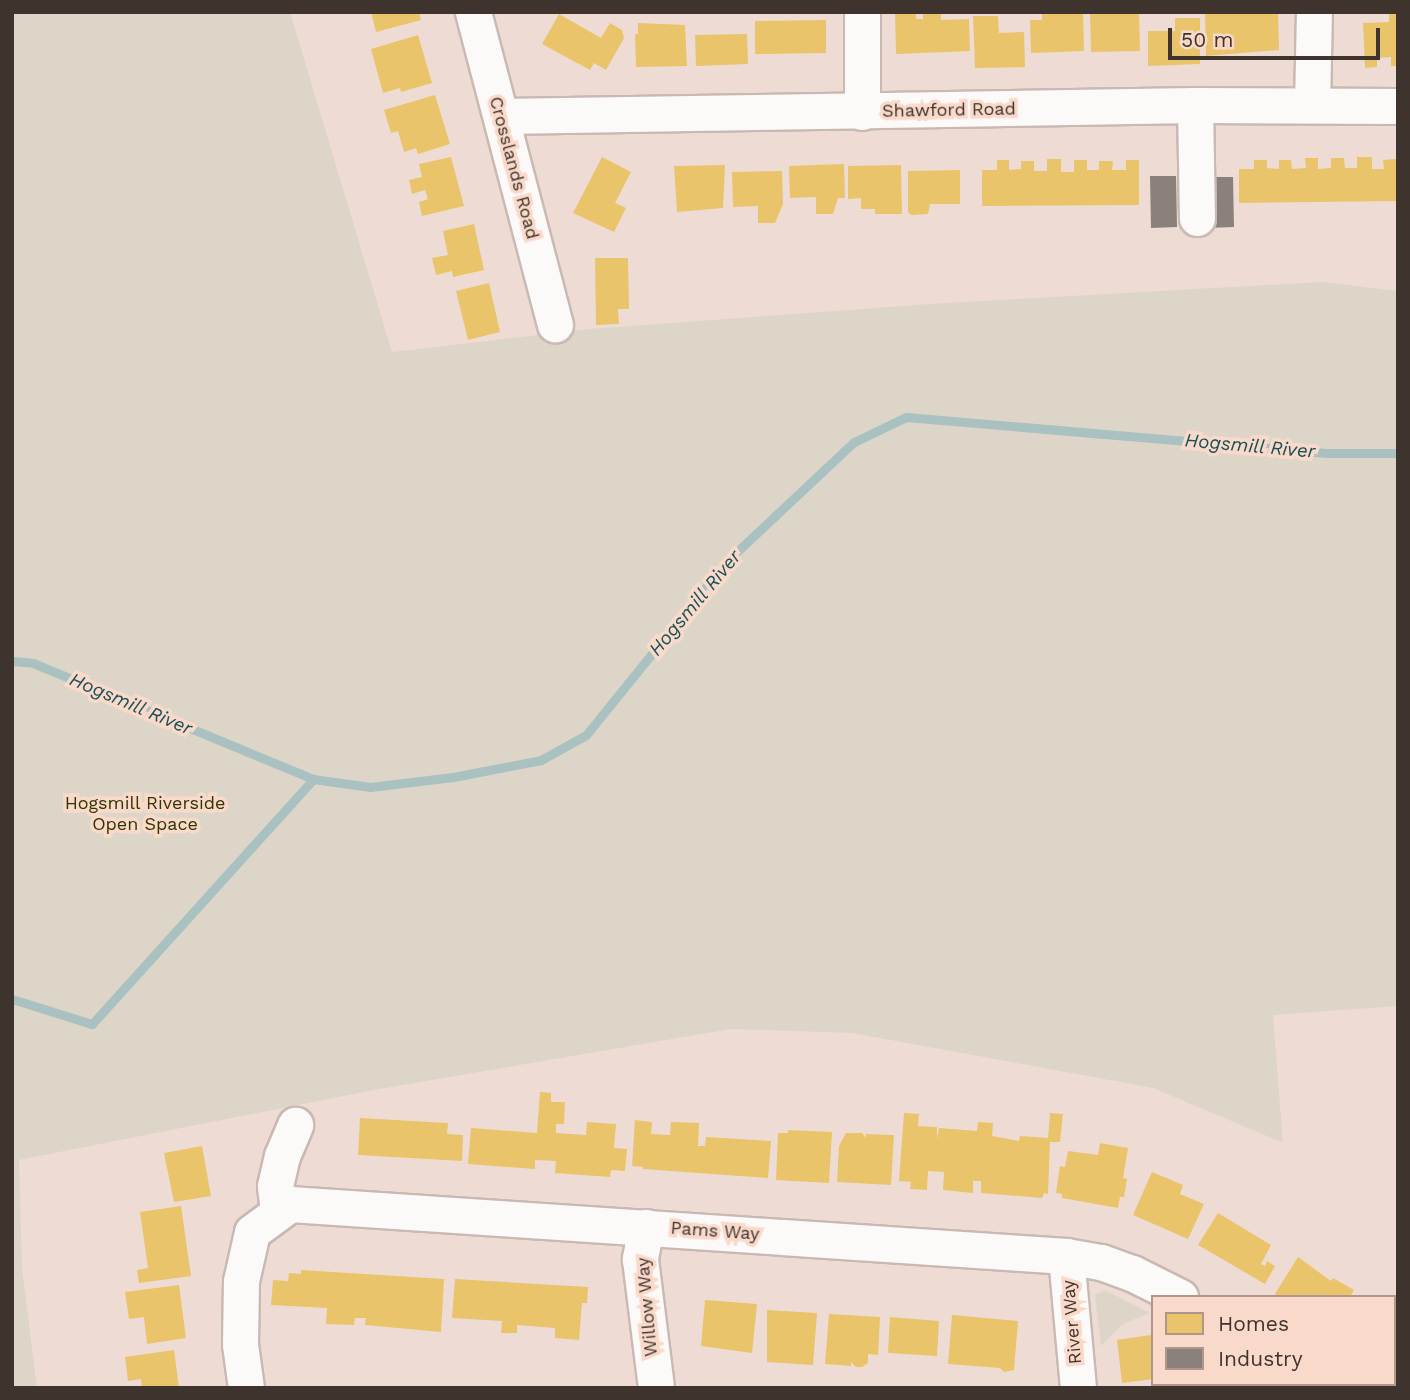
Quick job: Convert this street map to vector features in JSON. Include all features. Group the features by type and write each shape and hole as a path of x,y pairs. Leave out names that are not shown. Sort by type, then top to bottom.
{"street":[{"name":"Crosslands Road","path":"473,12 555,324"},
{"path":"862,12 862,112"},
{"path":"1312,105 1314,12"},
{"name":"Shawford Road","path":"501,116 1195,105 1398,106"},
{"path":"1195,105 1197,218"},
{"path":"246,1388 240,1344 242,1281 265,1222 282,1156 295,1125"},
{"name":"Pams Way","path":"265,1222 290,1204 316,1203 1066,1256 1101,1262 1132,1273 1176,1295"},
{"name":"Willow Way","path":"646,1227 640,1259 656,1388"},
{"name":"River Way","path":"1066,1256 1078,1388"}],"green space":[{"name":"Hogsmill Riverside Open Space","path":"12,12 290,12 392,352 589,329 944,303 1324,282 1398,291 1398,1006 1273,1015 1283,1143 1153,1088 852,1033 731,1029 374,1090 19,1160 22,1267 37,1388 12,1388"},
{"path":"1105,1290 1150,1313 1123,1324 1101,1346 1095,1295"}],"building: Homes":[{"path":"371,12 419,12 421,20 376,32"},
{"path":"895,12 916,12 916,19 923,19 923,12 941,12 941,20 969,19 970,51 896,54"},
{"path":"1042,12 1083,12 1084,51 1031,53 1030,20 1042,20"},
{"path":"1090,12 1139,12 1140,51 1091,52"},
{"path":"1205,12 1278,12 1279,50 1206,56"},
{"path":"1389,12 1398,12 1398,66 1391,66 1391,57 1377,58 1377,67 1365,68 1363,23 1389,22"},
{"path":"559,14 601,38 610,23 622,30 624,38 606,70 594,63 590,70 542,44"},
{"path":"973,16 998,16 999,33 1024,32 1025,67 975,68"},
{"path":"1175,18 1200,18 1200,64 1148,66 1148,31 1175,31"},
{"path":"826,20 826,53 755,54 755,21"},
{"path":"638,23 685,25 687,66 636,67 635,34 638,34"},
{"path":"747,34 748,64 696,66 695,35"},
{"path":"418,35 432,83 401,92 400,88 383,93 371,49"},
{"path":"435,95 450,144 418,154 416,148 404,152 398,131 391,133 384,110"},
{"path":"451,157 464,206 422,216 419,202 428,199 425,190 412,194 409,180 422,177 419,164"},
{"path":"602,157 631,172 615,203 626,208 614,232 573,213"},
{"path":"1357,157 1372,157 1372,169 1384,169 1383,160 1396,159 1398,201 1239,203 1239,169 1254,169 1254,160 1267,160 1267,168 1279,169 1279,160 1291,160 1292,169 1306,168 1305,158 1318,158 1318,169 1331,168 1331,158 1344,158 1345,168 1357,168"},
{"path":"1047,159 1061,159 1061,172 1074,172 1074,160 1087,160 1087,170 1099,170 1099,161 1113,161 1112,170 1126,170 1126,160 1139,160 1139,205 982,206 982,170 997,170 997,160 1009,160 1009,170 1021,169 1021,161 1034,161 1034,171 1047,171"},
{"path":"844,164 845,198 838,198 833,214 816,214 816,197 790,198 789,166"},
{"path":"725,165 723,208 677,212 674,166"},
{"path":"901,165 902,214 875,214 875,209 861,209 861,198 848,199 848,166"},
{"path":"960,170 960,204 930,204 928,214 911,215 908,212 908,171"},
{"path":"782,171 783,204 775,223 758,223 758,206 733,207 732,172"},
{"path":"474,224 484,270 453,277 452,271 436,275 432,258 448,255 443,231"},
{"path":"595,258 628,258 629,309 618,309 619,324 596,325"},
{"path":"489,283 500,332 468,340 456,291"},
{"path":"540,1092 551,1093 551,1102 565,1102 564,1124 556,1124 556,1133 586,1135 587,1122 616,1124 614,1148 627,1149 625,1171 611,1170 610,1177 555,1173 556,1161 535,1160 535,1169 468,1164 471,1128 537,1133"},
{"path":"904,1113 919,1114 918,1126 937,1127 937,1139 939,1128 977,1131 978,1122 993,1123 992,1136 1019,1141 1020,1136 1048,1138 1050,1113 1063,1114 1060,1142 1050,1142 1048,1194 1044,1193 1042,1198 981,1193 981,1181 973,1181 973,1193 943,1190 944,1172 928,1171 927,1190 910,1189 911,1182 899,1181"},
{"path":"360,1118 448,1123 447,1134 463,1135 462,1161 358,1155"},
{"path":"635,1120 652,1122 651,1134 670,1135 671,1122 699,1123 698,1146 705,1146 706,1137 771,1141 768,1178 632,1166"},
{"path":"788,1130 832,1132 829,1183 776,1180 778,1133 788,1133"},
{"path":"846,1133 862,1133 866,1138 866,1134 894,1135 891,1185 837,1182 839,1146"},
{"path":"1100,1143 1128,1148 1123,1178 1127,1179 1124,1197 1120,1197 1118,1208 1062,1198 1062,1194 1056,1193 1060,1166 1065,1167 1068,1151 1098,1155"},
{"path":"202,1146 211,1196 174,1202 164,1153"},
{"path":"1152,1172 1183,1185 1180,1194 1204,1204 1188,1239 1133,1215"},
{"path":"181,1206 191,1276 139,1283 137,1270 148,1268 140,1212"},
{"path":"1218,1213 1271,1245 1261,1264 1265,1266 1267,1261 1275,1266 1265,1284 1198,1245"},
{"path":"1298,1257 1331,1281 1333,1278 1354,1290 1351,1295 1275,1294"},
{"path":"301,1270 444,1279 441,1332 365,1325 366,1318 355,1318 354,1325 326,1324 327,1308 271,1305 273,1280 288,1281 289,1273 301,1274"},
{"path":"455,1279 588,1287 587,1303 582,1303 579,1340 555,1338 555,1328 517,1325 517,1333 501,1333 502,1321 452,1318"},
{"path":"179,1285 186,1338 147,1344 144,1317 129,1319 125,1292"},
{"path":"705,1300 757,1304 752,1353 701,1346"},
{"path":"767,1310 817,1313 813,1365 767,1362"},
{"path":"829,1314 880,1317 878,1355 868,1354 868,1363 862,1367 856,1367 851,1362 851,1366 825,1364"},
{"path":"952,1315 1018,1321 1014,1370 1004,1372 1000,1368 948,1364"},
{"path":"890,1317 939,1321 937,1356 888,1353"},
{"path":"1151,1335 1151,1379 1122,1383 1117,1340"},
{"path":"174,1350 179,1388 142,1388 141,1379 128,1381 125,1357"}],"building: Industry":[{"path":"1150,176 1176,176 1177,227 1151,228"},
{"path":"1208,177 1233,177 1234,227 1208,228"}],"waterway":[{"name":"Hogsmill River","path":"12,661 33,663 313,779 370,787 453,777 541,760 586,735 726,562 854,442 906,417 1329,453 1398,453"},
{"path":"12,999 92,1024 313,779"}]}
